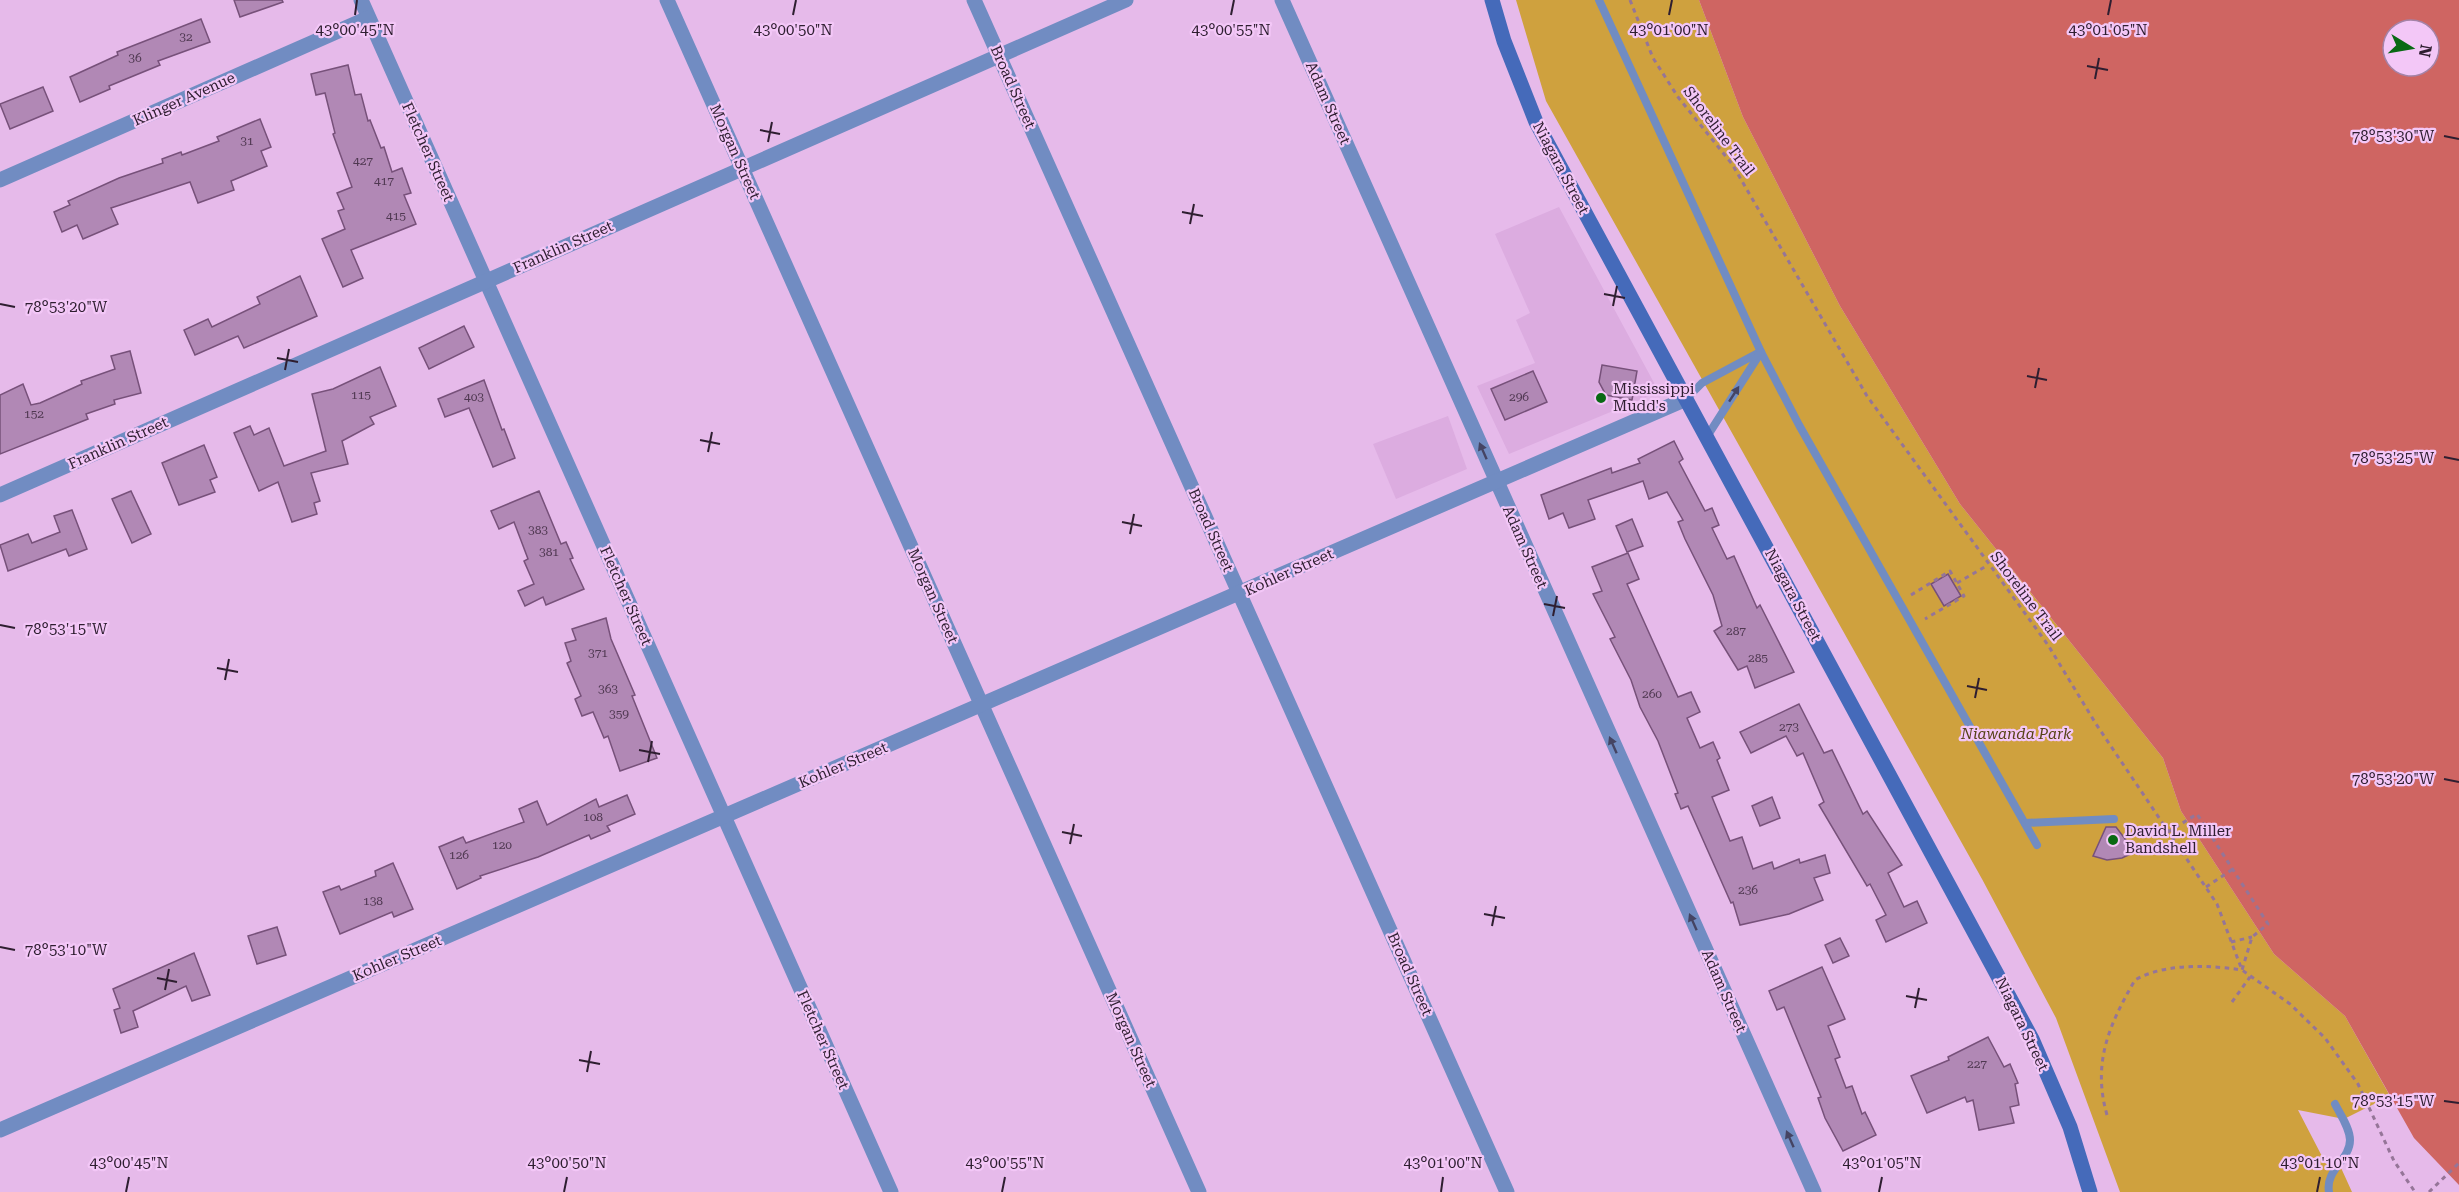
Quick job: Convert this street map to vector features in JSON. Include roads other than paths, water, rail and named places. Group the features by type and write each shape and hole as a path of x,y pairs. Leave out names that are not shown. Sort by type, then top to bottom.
{"main road":[{"name":"Niagara Street","path":"1492,0 1504,41 1536,122 1686,399 1708,435 2032,1038 2070,1127 2090,1192"}],"street":[{"name":"Fletcher Street","path":"361,0 891,1192"},
{"name":"Morgan Street","path":"667,0 1199,1192"},
{"name":"Broad Street","path":"974,0 1507,1192"},
{"name":"Franklin Street","path":"0,495 1126,0"},
{"name":"Adam Street","path":"1282,0 1814,1192"},
{"name":"Klinger Avenue","path":"0,180 369,18"},
{"name":"Kohler Street","path":"0,1130 1686,399"}],"lane":[{"path":"1599,0 1761,352 2037,845"},
{"path":"1686,399 1702,383 1761,352"},
{"path":"1708,435 1761,352"},
{"path":"2025,823 2114,819"},
{"path":"2330,1192 2331,1173 2347,1150 2350,1140 2335,1104"}],"place":[{"name":"Mississippi Mudd's","path":"1601,398"},
{"name":"David L. Miller Bandshell","path":"2113,840"}],"park label":[{"name":"Niawanda Park","path":"2016,734"}]}
